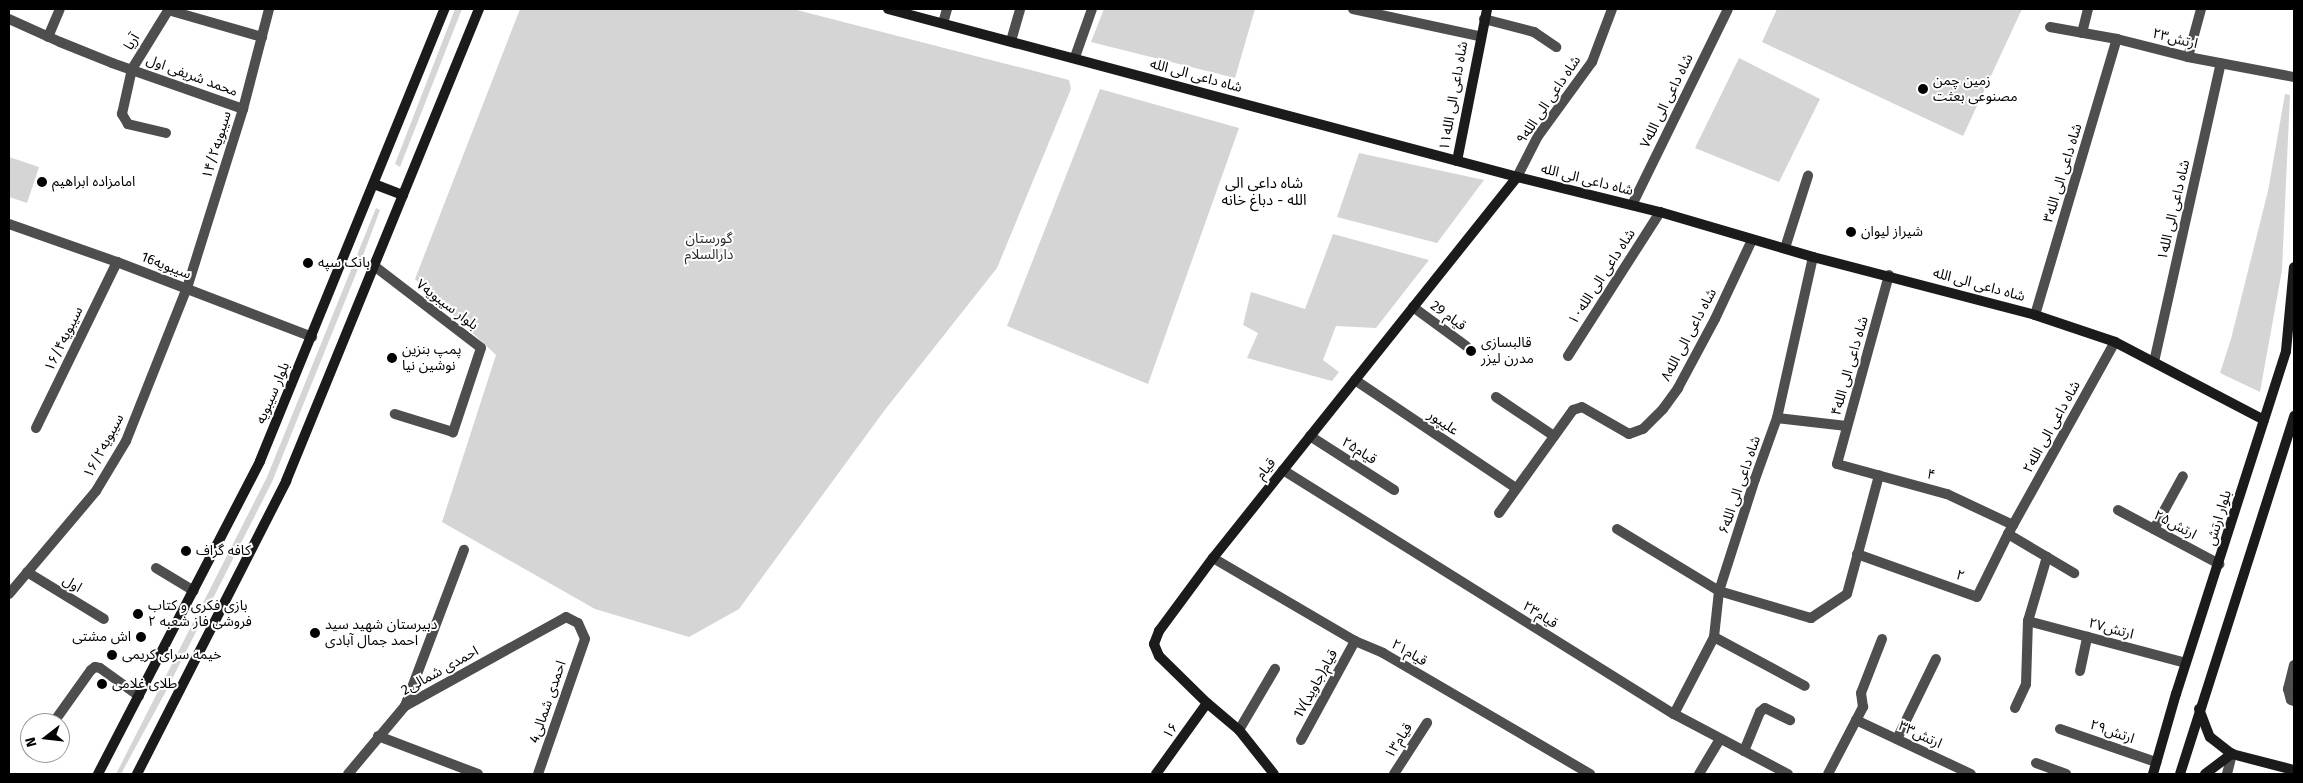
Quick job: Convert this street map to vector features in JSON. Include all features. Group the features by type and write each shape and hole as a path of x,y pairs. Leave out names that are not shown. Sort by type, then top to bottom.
{"street":[{"path":"48,37 60,9"},
{"name":"سیبویه۱۴/۲","path":"187,288 243,109 269,9"},
{"name":"بلوار سیبویه","path":"98,774 260,461 444,9"},
{"path":"138,773 286,481 479,9"},
{"name":"شاه داعی الی الله","path":"888,9 1075,57 1456,161 1660,212 1813,257 1889,275 2034,315 2115,342 2264,420"},
{"path":"943,23 947,9"},
{"path":"1011,41 1020,9"},
{"path":"1075,57 1092,9"},
{"path":"1354,9 1371,10 1479,36"},
{"name":"شاه داعی الی الله۹","path":"1517,177 1538,136 1592,62 1612,9"},
{"name":"شاه داعی الی الله۷","path":"1632,205 1728,9"},
{"path":"2082,32 2088,9"},
{"path":"2188,57 2201,9"},
{"name":"آریا","path":"166,133 128,124 122,114 132,69 168,10 262,37"},
{"path":"1485,14 1534,32 1556,47"},
{"name":"شاه داعی الی الله۱۱","path":"1456,161 1479,36 1485,14"},
{"name":"محمد شریفی اول","path":"9,19 48,37 243,109"},
{"name":"ارتش۲۳","path":"2050,27 2117,39 2188,57 2294,77"},
{"name":"شاه داعی الی الله۳","path":"2034,315 2117,39"},
{"name":"شاه داعی الی الله۱","path":"2154,362 2221,63"},
{"path":"1785,248 1808,176"},
{"name":"قیام","path":"1274,774 1239,730 1207,703 1159,656 1154,644 1159,631 1213,558 1517,177"},
{"path":"374,184 403,195"},
{"name":"شاه داعی الی الله۱۰","path":"1568,356 1660,212"},
{"name":"سیبویه16","path":"9,224 187,288 312,337"},
{"name":"شاه داعی الی الله۸","path":"1554,436 1573,410 1582,407 1629,434 1643,429 1663,408 1678,388 1715,319 1752,240"},
{"name":"شاه داعی الی الله۶","path":"1674,714 1714,637 1719,591 1777,418 1813,257"},
{"name":"سیبویه۱۶/۴","path":"36,428 117,262"},
{"name":"بلوار سیبویه۷","path":"374,266 481,348 453,432 396,414"},
{"name":"بلوار ارتش","path":"2152,774 2286,350 2294,267"},
{"name":"شاه داعی الی الله۴","path":"1836,464 1889,275"},
{"name":"سیبویه۱۶/۲","path":"9,594 96,491 126,441 187,288"},
{"name":"قیام 29","path":"1413,307 1466,346"},
{"name":"شاه داعی الی الله۲","path":"2011,529 2115,342"},
{"name":"علیپور","path":"1355,380 1516,488"},
{"path":"1496,397 1554,436 1500,512"},
{"path":"2180,774 2199,709 2292,430 2294,416"},
{"path":"1777,418 1847,426"},
{"name":"قیام۲۵","path":"1310,436 1394,490"},
{"name":"۴","path":"1836,464 1947,494 2011,529 2047,557 2074,573"},
{"name":"قیام۲۳","path":"1283,470 1674,714 1788,774"},
{"path":"1617,529 1719,591 1811,618 1848,594 1879,475"},
{"path":"2154,529 2182,476"},
{"name":"ارتش۲۵","path":"2118,510 2219,564"},
{"name":"۲","path":"1857,554 1977,597 2011,529"},
{"path":"405,706 464,550"},
{"path":"2015,708 2026,684 2028,621 2047,557"},
{"name":"قیام۲۱","path":"1213,558 1356,641 1383,653 1590,774"},
{"path":"156,568 194,591"},
{"name":"اول","path":"27,572 104,619"},
{"name":"2احمدی شمالی","path":"348,774 405,706 566,617 578,623 585,639"},
{"name":"ارتش۲۷","path":"2028,621 2186,663"},
{"path":"1714,637 1806,686"},
{"path":"2080,671 2087,637"},
{"name":"4احمدی شمالی","path":"538,774 585,639"},
{"path":"1828,774 1862,707 1861,692 1882,639"},
{"name":"قیام(جاوید)1۷","path":"1301,740 1356,641"},
{"path":"1897,739 1936,659"},
{"path":"2292,698 2288,689 2294,665"},
{"path":"61,713 91,670 95,668 100,668 139,696"},
{"path":"1239,730 1275,670"},
{"name":"۱۶","path":"1156,774 1207,703"},
{"path":"1744,751 1760,712 1765,708 1790,720"},
{"path":"2199,709 2210,737 2232,754 2294,770"},
{"name":"ارتش۳۳","path":"1856,720 1972,774"},
{"name":"قیام۱۳","path":"1394,774 1427,723"},
{"name":"ارتش۲۹","path":"2060,729 2156,762"},
{"path":"378,736 478,774"},
{"path":"1699,774 1720,739"},
{"path":"2205,774 2232,754"},
{"path":"2226,774 2232,754"},
{"path":"2036,763 2066,774"}],"green space":[{"path":"455,9 462,9 400,167 395,164"},
{"name":"گورستان دارالسلام","path":"520,9 793,9 1069,80 1071,89 997,268 884,411 739,609 689,637 595,609 442,522 496,355 415,279"},
{"path":"1104,9 1255,9 1235,78 1091,42"},
{"name":"زمین چمن مصنوعی بعثت","path":"1777,9 2022,9 1963,136 1762,42"},
{"path":"1739,58 1820,99 1779,182 1695,148"},
{"path":"1100,89 1239,128 1148,384 1007,326"},
{"path":"2285,94 2290,95 2282,270 2260,392 2220,373 2231,339 2268,191"},
{"path":"1359,153 1484,180 1437,243 1337,217"},
{"path":"9,157 39,167 27,203 9,197"},
{"path":"376,208 380,210 358,269 272,482 165,693 121,774 116,774 267,477"},
{"path":"1333,234 1429,260 1376,328 1336,326 1323,360 1339,372 1332,381 1247,358 1258,333 1243,325 1251,292 1305,309"}],"place":[{"name":"زمین چمن مصنوعی بعثت","path":"1923,89"},
{"name":"امامزاده ابراهیم","path":"42,182"},
{"name":"شیراز لیوان","path":"1851,232"},
{"name":"بانک سپه","path":"308,263"},
{"name":"قالبسازی مدرن لیزر","path":"1471,351"},
{"name":"پمپ بنزین نوشین نیا","path":"392,358"},
{"name":"کافه گراف","path":"186,551"},
{"name":"بازی فکری و کتاب فروشی فاز شعبه ۲","path":"138,614"},
{"name":"دبیرستان شهید سید احمد جمال آبادی","path":"315,633"},
{"name":"اش مشتی","path":"141,637"},
{"name":"خیمه سرای کریمی","path":"112,655"},
{"name":"طلای غلامی","path":"102,684"}],"district":[{"name":"شاه داعی الی الله - دباغ خانه","path":"1264,192"}]}
